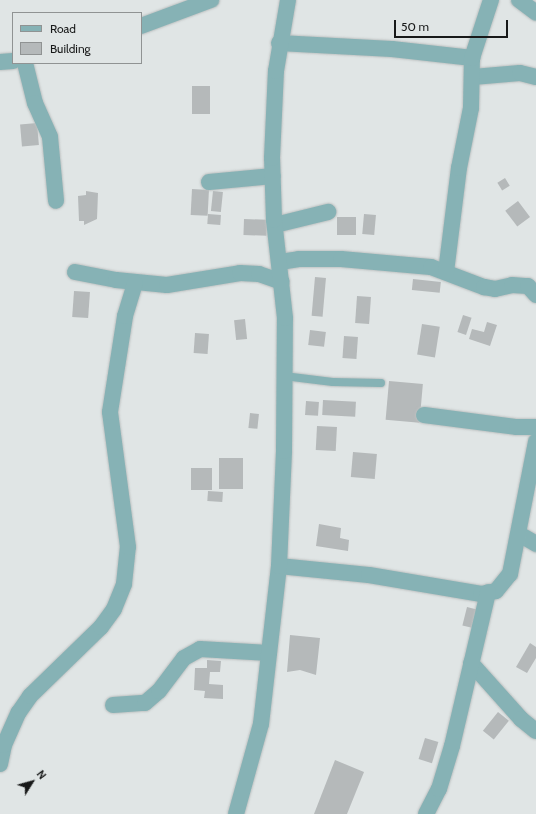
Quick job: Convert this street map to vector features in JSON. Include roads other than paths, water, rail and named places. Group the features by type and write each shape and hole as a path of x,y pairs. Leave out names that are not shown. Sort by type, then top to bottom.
{"street":[{"path":"142,26 211,0"},
{"path":"236,814 259,738 280,566 284,376 282,282 275,224 273,176 273,101 279,42 288,0"},
{"path":"446,272 459,168 471,108 473,78 472,58 492,0"},
{"path":"519,0 536,13"},
{"path":"279,42 392,49 472,58"},
{"path":"0,62 12,61"},
{"path":"25,64 34,103 50,137 56,201"},
{"path":"473,78 520,73 536,77"},
{"path":"209,182 273,176"},
{"path":"275,224 328,212"},
{"path":"280,262 299,259 377,261 431,267 495,289 512,285 533,287"},
{"path":"76,272 136,283 167,285 240,273 259,274 282,282"},
{"path":"0,764 4,745 19,712 30,696 101,627 114,609 124,584 128,547 110,412 124,323 136,283"},
{"path":"424,415 517,427 536,427"},
{"path":"280,566 369,575 481,594 488,592 503,584 510,574 536,442"},
{"path":"519,534 536,544"},
{"path":"426,814 439,788 452,746 488,592"},
{"path":"113,705 145,703 159,691 184,658 200,649 269,653"},
{"path":"471,663 521,719 536,731"}],"lane":[{"path":"284,376 333,382 381,383"}]}
